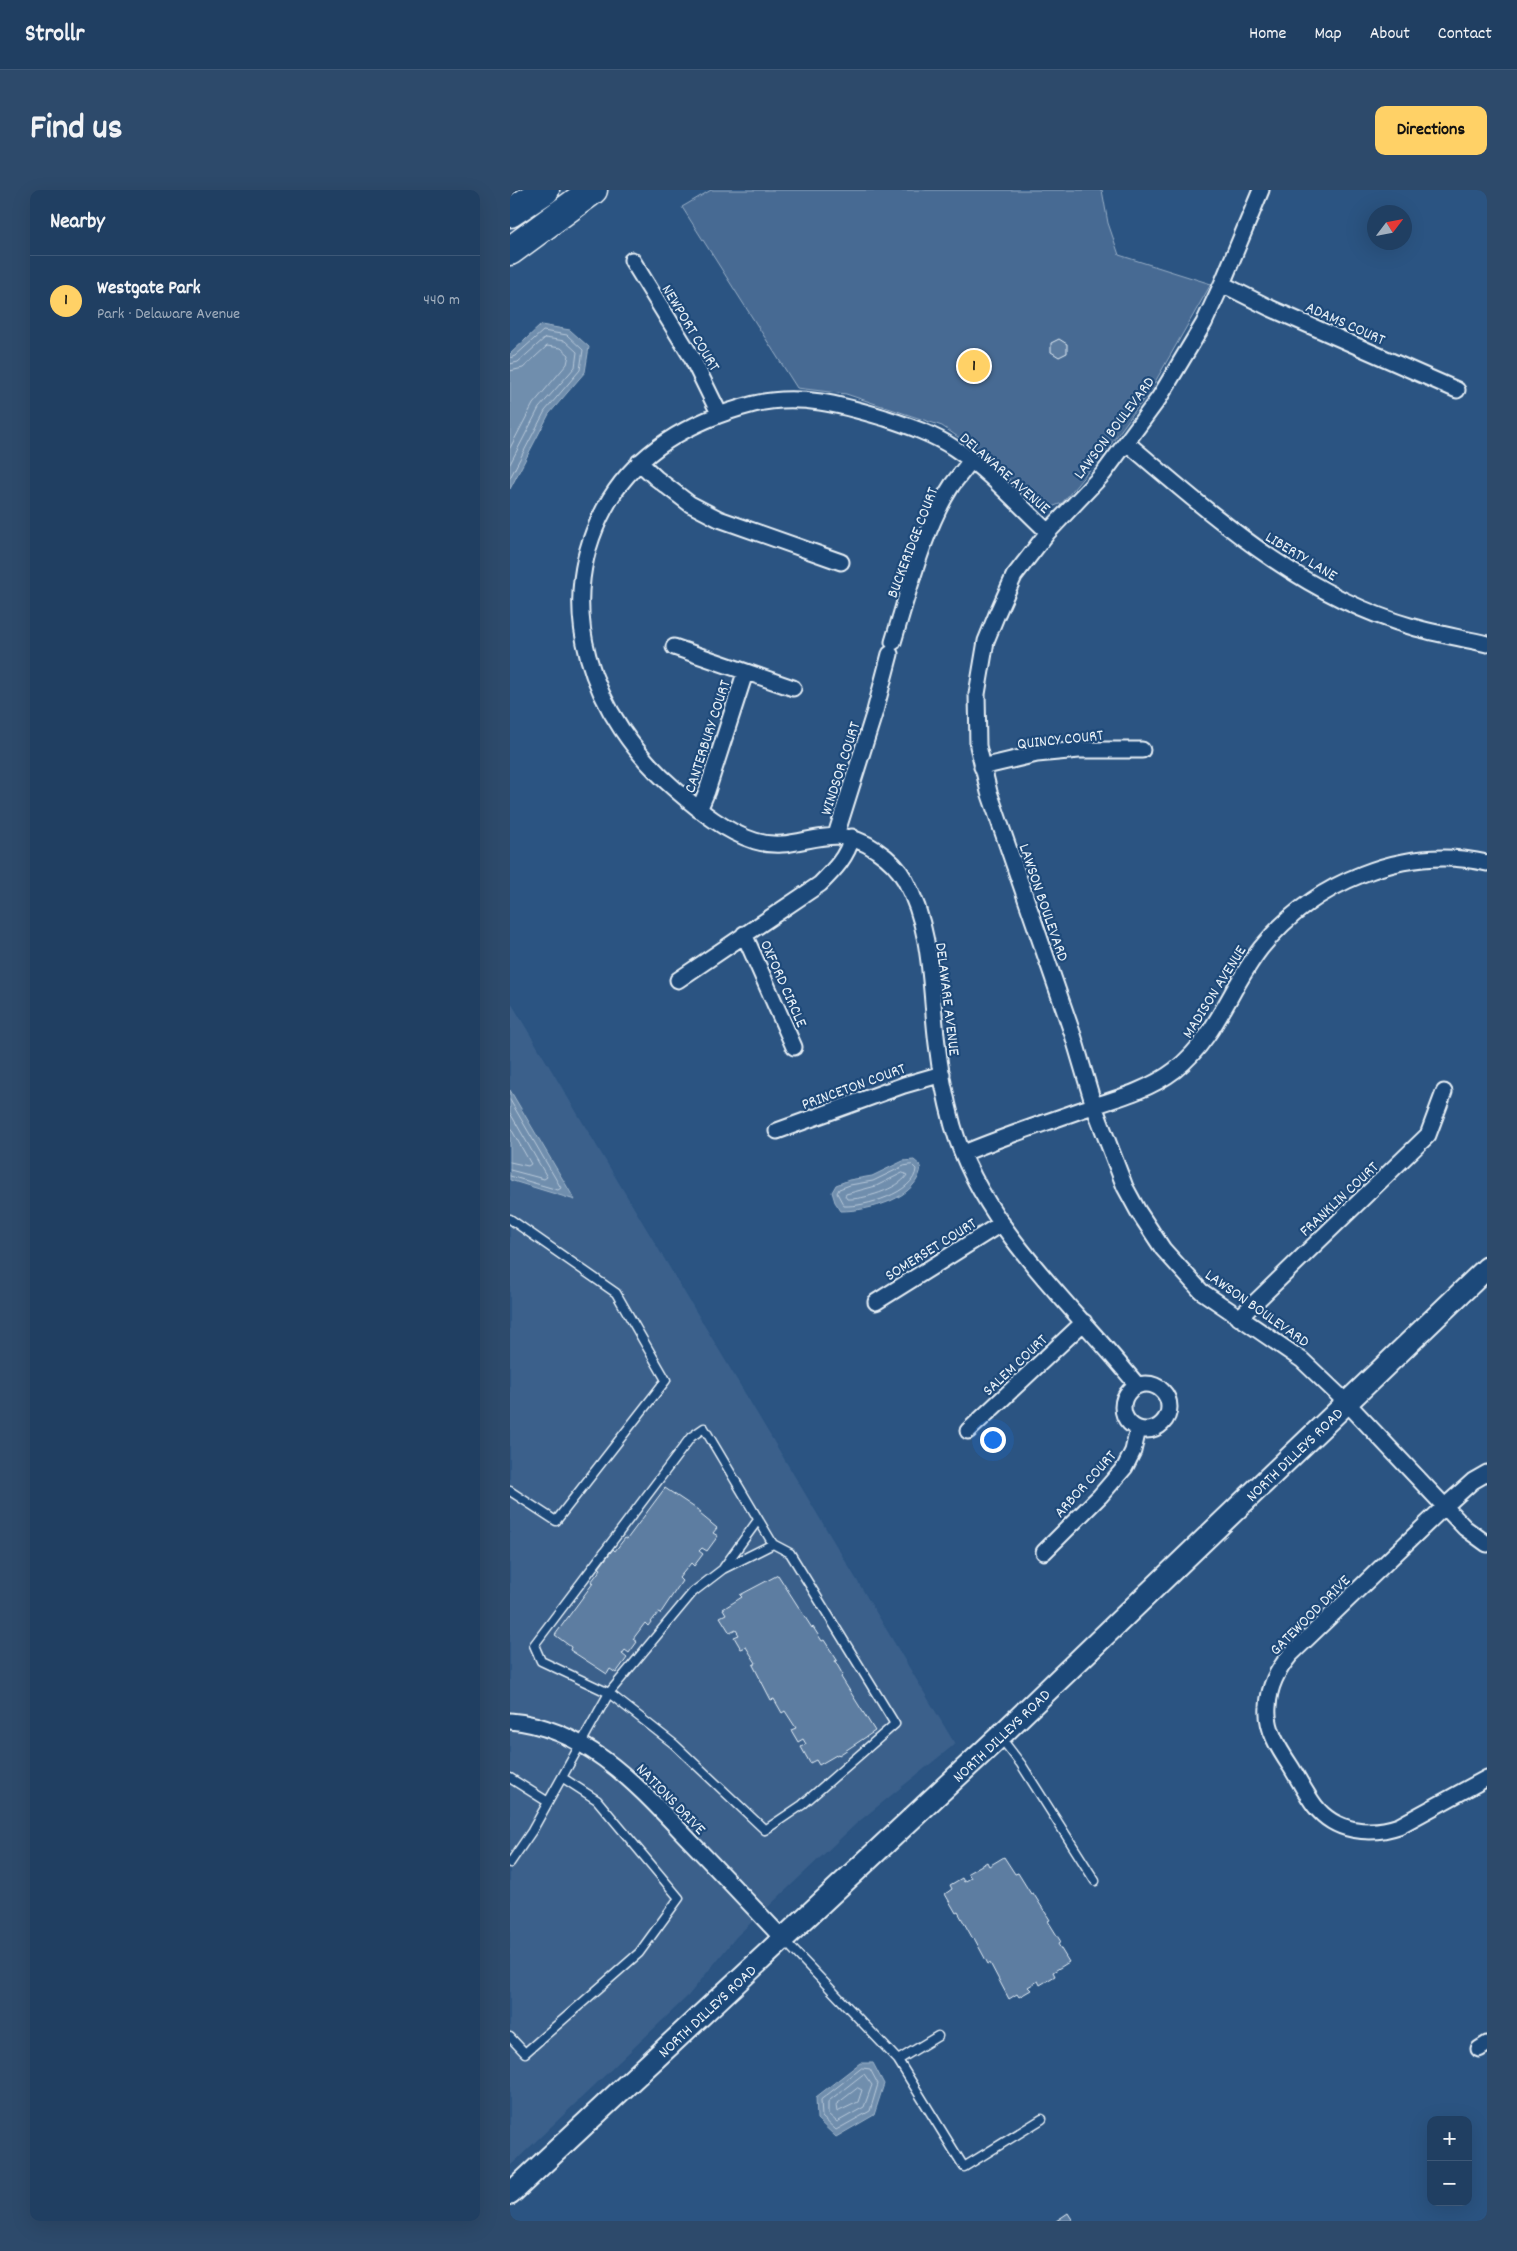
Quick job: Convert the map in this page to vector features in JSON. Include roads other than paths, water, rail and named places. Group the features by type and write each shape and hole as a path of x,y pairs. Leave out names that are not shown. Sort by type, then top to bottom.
{"highway":[{"path":"510,213 545,190"},
{"path":"510,251 593,190"}],"street":[{"name":"LAWSON BOULEVARD","path":"1261,190 1204,322 1159,398 1103,474 1048,532 1014,576 986,641 977,694 976,723 982,767 1073,1035 1094,1106 1125,1187 1138,1211 1163,1249 1201,1291 1302,1360 1347,1403 1465,1528 1487,1544"},
{"name":"NEWPORT COURT","path":"632,260 690,356 719,413"},
{"name":"ADAMS COURT","path":"1222,284 1270,308 1457,390"},
{"name":"DELAWARE AVENUE","path":"1048,532 971,460 924,432 838,403 791,399 770,400 719,413 687,429 652,450 616,489 595,531 587,556 581,594 582,626 588,661 596,684 615,720 646,760 666,781 699,810 734,832 756,841 788,843 836,835 852,837 863,841 896,866 906,881 918,911 929,959 937,1045 942,1074 954,1128 964,1153 983,1193 1025,1255 1137,1385"},
{"name":"LIBERTY LANE","path":"1127,443 1223,523 1300,578 1356,606 1412,627 1487,644"},
{"name":"BUCKERIDGE COURT","path":"876,711 891,648 910,585 933,524 951,486 971,460"},
{"path":"639,462 656,478 690,504 719,519 841,562"},
{"name":"CANTERBURY COURT","path":"674,646 745,673 793,688"},
{"name":"CANTERBURY COURT","path":"699,810 707,791 745,673"},
{"name":"WINDSOR COURT","path":"836,835 876,711"},
{"name":"QUINCY COURT","path":"982,767 1037,754 1079,750 1142,750"},
{"name":"OXFORD CIRCLE","path":"678,980 820,884 845,854 852,837"},
{"name":"MADISON AVENUE","path":"964,1153 1006,1136 1142,1089 1173,1072 1208,1037 1237,984 1261,948 1287,920 1340,883 1376,869 1425,859 1487,863"},
{"name":"OXFORD CIRCLE","path":"744,934 794,1047"},
{"name":"PRINCETON COURT","path":"777,1131 904,1084 942,1074"},
{"name":"FRANKLIN COURT","path":"1239,1318 1428,1135 1444,1092"},
{"name":"SOMERSET COURT","path":"876,1302 1002,1223"},
{"name":"NORTH DILLEYS ROAD","path":"510,2194 784,1940 999,1737 1487,1268"},
{"name":"SALEM COURT","path":"968,1431 1084,1322"},
{"path":"1151,1384 1160,1389 1169,1405 1168,1416 1155,1429 1138,1429 1125,1418 1123,1404 1127,1394 1137,1385 1151,1384"},
{"name":"ARBOR COURT","path":"1044,1552 1100,1496 1125,1467 1133,1451 1138,1429"},
{"name":"GATEWOOD DRIVE","path":"1487,1473 1473,1480 1290,1655 1271,1685 1268,1708 1269,1726 1278,1747 1316,1807 1329,1820 1347,1828 1364,1832 1388,1830 1399,1826 1487,1778"},
{"name":"NATIONS DRIVE","path":"510,1721 536,1726 580,1743 608,1761 628,1777 784,1940"}],"lane":[{"path":"510,1219 616,1293 666,1380 556,1522 510,1491"},
{"path":"704,1428 758,1520 773,1544 790,1553 895,1724 802,1805 765,1830 674,1744 609,1693 541,1661 534,1645 691,1436 704,1428"},
{"path":"723,1569 758,1520"},
{"path":"510,1863 562,1778 609,1693 693,1592 723,1569 773,1544"},
{"path":"999,1737 1021,1764 1095,1881"},
{"path":"510,1778 521,1783 548,1802"},
{"path":"510,2037 525,2053 639,1953 679,1898 597,1800 562,1778"},
{"path":"784,1940 898,2060 964,2167 1042,2118"},
{"path":"898,2060 938,2036"}],"water":[{"path":"541,325 570,330 589,347 585,372 549,414 510,489 510,354"},
{"path":"510,1090 575,1200 510,1180"},
{"path":"914,1160 921,1166 918,1177 902,1195 865,1209 841,1211 835,1202 832,1192 836,1185 849,1180 872,1176 903,1161"},
{"path":"860,2063 873,2063 884,2084 874,2115 836,2137 817,2119 816,2097"}],"place":[{"name":"Westgate Park","path":"974,366"}]}
